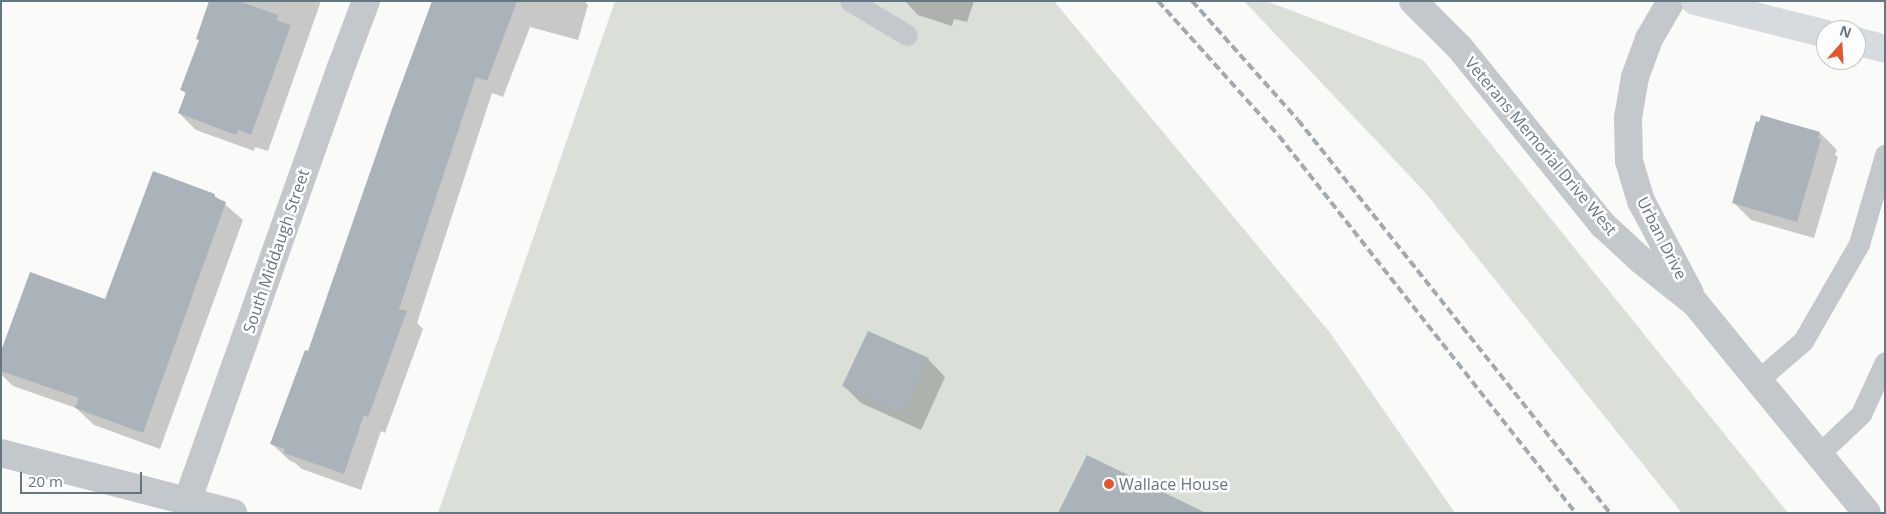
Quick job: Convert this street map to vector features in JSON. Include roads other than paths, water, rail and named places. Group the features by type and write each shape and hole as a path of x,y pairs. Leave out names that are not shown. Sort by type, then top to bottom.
{"street":[{"name":"South Middaugh Street","path":"187,502 366,1"},
{"name":"Veterans Memorial Drive West","path":"1413,1 1460,48 1603,225 1641,260 1695,303 1867,513"},
{"name":"Urban Drive","path":"1671,1 1648,39 1635,77 1628,118 1629,161 1641,201 1695,303"},
{"path":"1695,1 1816,31"},
{"path":"1866,43 1885,48"},
{"path":"1,453 233,513"}],"lane":[{"path":"850,1 907,35"},
{"path":"1758,380 1803,342 1859,244 1885,155"},
{"path":"1819,454 1861,414 1885,362"}],"railway":[{"path":"1158,1 1279,136 1576,513"},
{"path":"1192,1 1298,120 1610,513"}],"place":[{"name":"Wallace House","path":"1109,484"}]}
